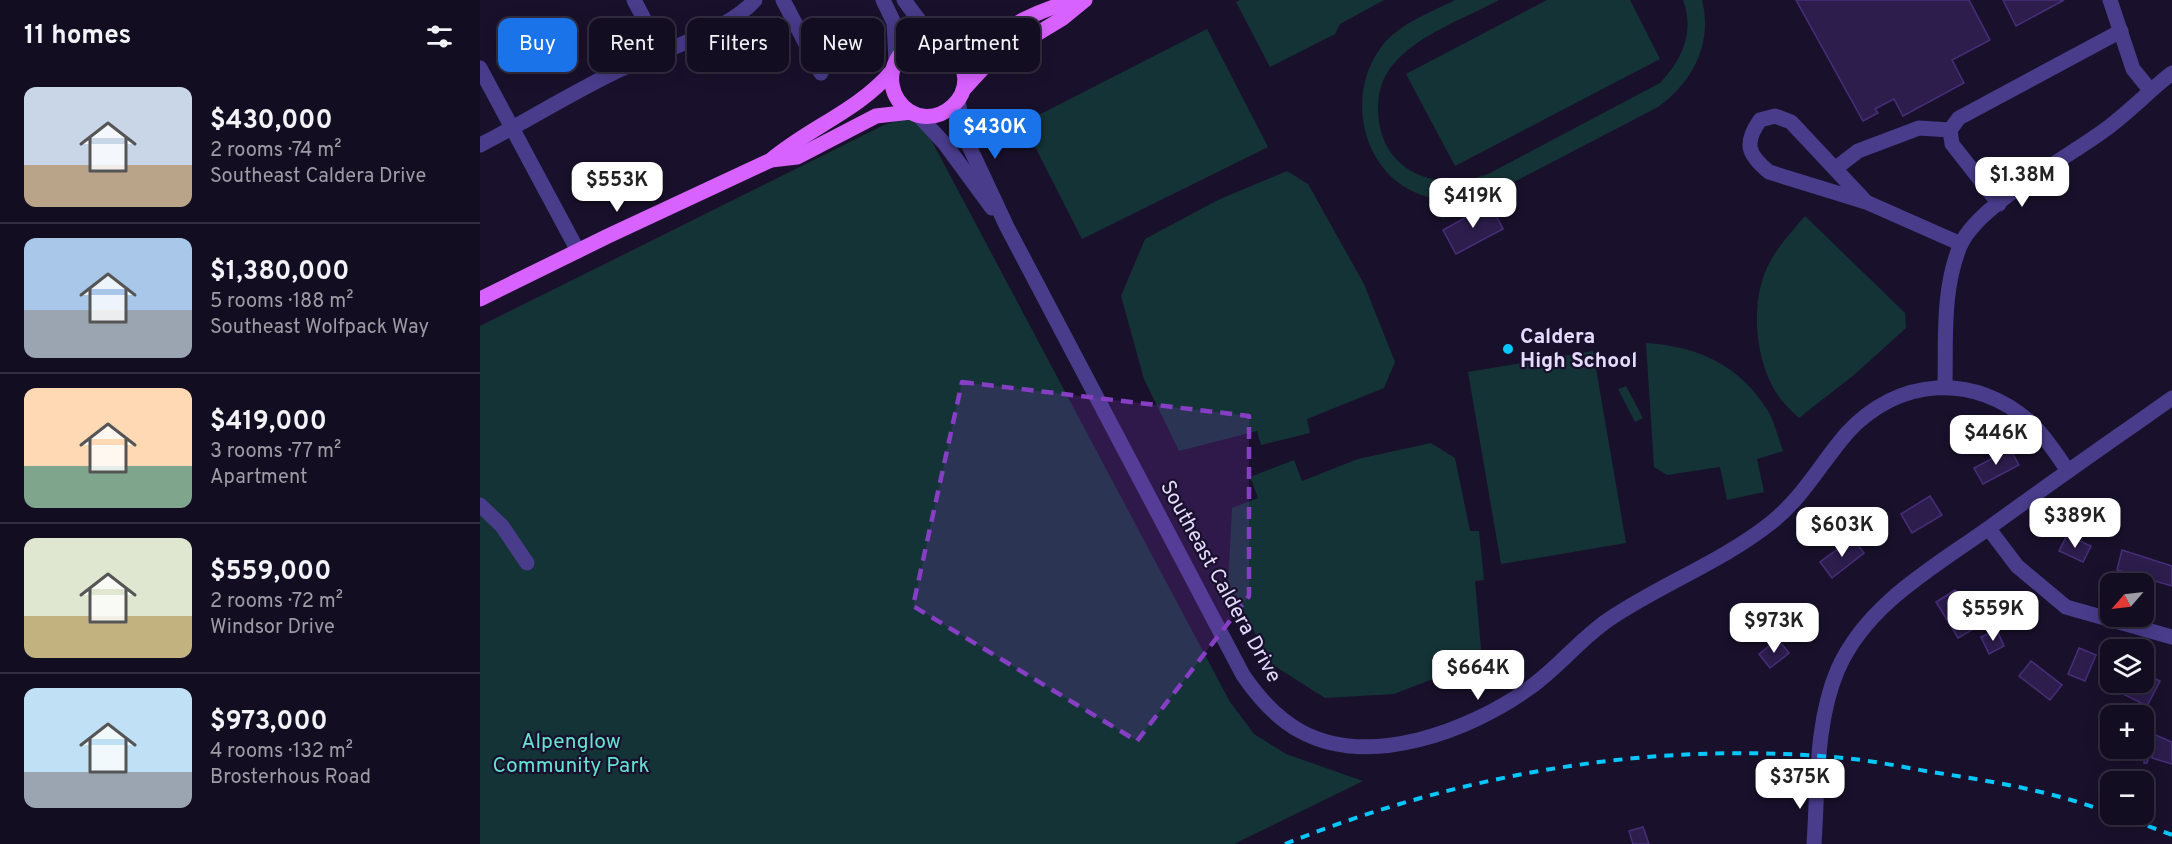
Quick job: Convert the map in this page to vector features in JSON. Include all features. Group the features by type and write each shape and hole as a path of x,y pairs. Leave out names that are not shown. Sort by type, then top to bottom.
{"main road":[{"path":"1028,18 1076,0"},
{"path":"771,160 797,157 876,116 940,114 961,95 987,64 1063,18 1084,0"},
{"path":"894,66 891,84 895,95 915,113"},
{"path":"480,299 771,160 791,143 866,98 894,66"},
{"path":"961,95 963,72"}],"street":[{"path":"634,0 644,18"},
{"path":"675,47 735,17 754,0"},
{"path":"783,0 821,73"},
{"path":"883,0 894,23 894,66"},
{"path":"904,0 919,18"},
{"path":"2110,0 2133,69 2150,90"},
{"path":"1999,204 1952,144 1950,130 1959,118 2121,31"},
{"path":"480,68 578,251"},
{"path":"480,145 615,72"},
{"path":"1945,386 1946,304 1953,268 1961,244 1974,225 1999,204 2106,129 2172,73"},
{"name":"Southeast Caldera Drive","path":"961,95 964,135 1007,227 1244,675 1259,699 1299,731 1319,740 1371,746 1425,739 1492,713 1530,687 1606,622 1731,550 1773,521 1803,494 1848,433 1868,414 1905,395 1945,386 1991,396 2013,408 2043,435 2068,471"},
{"name":"Southeast Caldera Drive","path":"915,113 945,144 1007,227"},
{"path":"1866,202 1791,122 1775,117 1760,120 1750,134 1749,148 1757,162 1769,172 1866,202 1961,244"},
{"path":"1836,168 1858,151 1918,128 1950,130"},
{"path":"1814,844 1824,720 1832,687 1846,654 1864,628 1891,601 2172,398"},
{"path":"480,505 502,526 527,563"},
{"path":"1989,528 2017,566 2066,608 2172,637"}],"highlighted area":[{"path":"962,382 1249,416 1249,596 1137,741 913,606"}],"green space":[{"path":"1240,0 1384,0 1340,24 1335,34 1270,67 1236,2"},
{"path":"1455,0 1499,0 1413,46 1391,67 1382,82 1379,98 1381,131 1389,149 1400,163 1415,173 1432,179 1451,181 1470,179 1490,173 1660,83 1675,65 1684,45 1688,23 1683,0 1702,0 1705,31 1697,60 1690,73 1681,86 1658,107 1443,219 1434,203 1440,199 1415,192 1394,179 1378,161 1368,140 1363,116 1363,92 1369,68 1389,38 1416,19"},
{"path":"1547,0 1630,0 1660,59 1455,166 1406,74"},
{"path":"1207,29 1268,147 1082,239 1023,123"},
{"name":"Alpenglow Community Park","path":"903,119 920,119 1230,702 1254,734 1286,754 1363,781 1234,844 480,844 480,326 884,125"},
{"path":"1287,171 1308,184 1364,284 1395,362 1384,388 1307,419 1310,433 1261,445 1257,431 1179,451 1144,379 1121,296 1145,239 1218,200"},
{"path":"1805,216 1905,313 1906,328 1855,374 1799,418 1783,402 1766,371 1760,352 1757,313 1759,294 1771,260"},
{"path":"1646,343 1683,348 1716,361 1731,370 1757,395 1775,426 1783,451 1757,459 1764,492 1727,500 1720,467 1667,475 1654,467"},
{"path":"1593,351 1626,543 1501,564 1468,372"},
{"path":"1626,386 1643,418 1635,422 1618,389"},
{"path":"1431,443 1455,458 1470,531 1479,531 1484,580 1475,581 1482,660 1394,694 1325,698 1273,665 1228,585 1232,508 1258,498 1250,477 1294,460 1302,481 1358,459"}],"building":[{"path":"1796,0 1969,0 1990,40 1952,60 1964,83 1903,116 1894,99 1875,109 1878,113 1863,121"},
{"path":"2003,0 2064,0 2016,26"},
{"path":"1490,204 1503,229 1456,254 1443,230"},
{"path":"2010,449 2019,465 1983,484 1974,468"},
{"path":"1930,496 1942,515 1912,533 1901,514"},
{"path":"2067,535 2091,546 2083,562 2059,551"},
{"path":"1853,538 1864,553 1832,578 1820,562"},
{"path":"2122,550 2172,566 2172,586 2154,581 2154,573 2127,573 2117,570"},
{"path":"1955,590 1977,627 1958,638 1936,602"},
{"path":"1997,630 2004,646 1989,654 1981,637"},
{"path":"1778,639 1789,653 1770,668 1759,654"},
{"path":"2079,648 2096,655 2085,681 2068,674"},
{"path":"2031,661 2062,685 2050,700 2019,676"},
{"path":"2154,678 2160,681 2154,693"},
{"path":"2121,693 2154,693 2148,705"},
{"path":"2154,734 2172,742 2172,764 2154,759"},
{"path":"1643,827 1649,844 1633,844 1629,831"}],"railway":[{"path":"1285,844 1352,819 1420,798 1490,781 1560,768 1630,759 1701,754 1773,754 1868,761 2026,789 2100,810"},
{"path":"2145,825 2172,835"}],"place":[{"name":"Caldera High School","path":"1508,349"}]}
